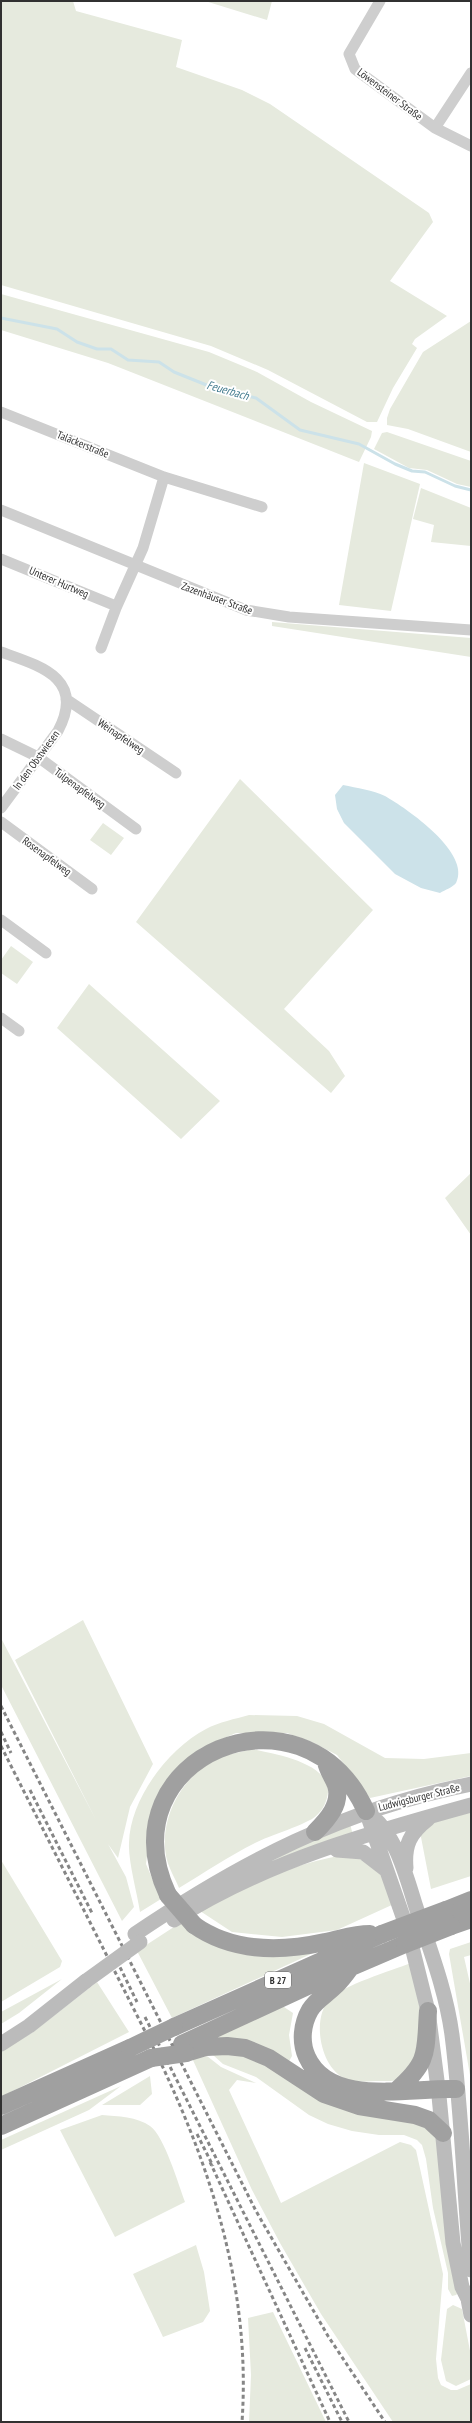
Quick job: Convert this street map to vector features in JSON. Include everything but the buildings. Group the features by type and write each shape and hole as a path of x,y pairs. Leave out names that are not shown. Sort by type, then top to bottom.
{"highway":[{"name":"B 27","path":"366,1811 353,1786 338,1769 299,1746 286,1742 254,1740 223,1746 198,1760 188,1768 173,1786 158,1819 154,1839 155,1859 159,1877 168,1895 194,1925 220,1940 238,1946 259,1948 304,1946 353,1934 385,1943"},
{"path":"315,1832 330,1815 336,1800 336,1785 329,1773 325,1760"},
{"name":"B 27","path":"1,2106 174,2027 449,1918 471,1900"},
{"name":"B 27","path":"449,1918 471,1919"},
{"name":"B 27","path":"1,2126 145,2061 184,2048 352,1966 385,1943"},
{"name":"B 27","path":"352,1966 334,1987 311,2008 303,2030 304,2052 316,2072 337,2086 366,2091 397,2090 439,2092 456,2089"},
{"path":"397,2090 415,2075 423,2062 428,2011"},
{"name":"B 27","path":"184,2048 227,2046 245,2048 270,2058 324,2094 359,2106 414,2115 429,2120 443,2133"},
{"name":"B 27","path":"340,2100 424,2100 439,2092"}],"main road":[{"name":"Ludwigsburger Straße","path":"137,1938 194,1894 276,1849 366,1811 433,1792 471,1784"},
{"name":"Ludwigsburger Straße","path":"137,1938 235,1885 326,1849 379,1831 471,1805"},
{"path":"366,1811 407,1877"},
{"path":"432,1816 417,1828 407,1842 405,1854 407,1877 444,1991 452,2034 471,2270"},
{"path":"379,1831 386,1869 408,1931 428,2011 439,2092 453,2243 462,2287 469,2294 471,2315"},
{"path":"326,1849 363,1852 386,1869"},
{"path":"1,2033 84,1978 137,1938"},
{"path":"1,2044 29,2026 84,1978"}],"street":[{"name":"Löwensteiner Straße","path":"380,1 349,54 355,69 435,128 471,146"},
{"path":"435,128 471,73"},
{"name":"Taläckerstraße","path":"1,412 164,476 262,507"},
{"path":"101,648 116,606 143,548 164,476"},
{"name":"Zazenhäuser Straße","path":"1,510 236,607 262,613 471,630"},
{"name":"Unterer Hurtweg","path":"1,558 116,606"},
{"path":"1,652 47,669 60,684 66,699"},
{"name":"In den Obstwiesen","path":"1,808 63,721 66,699"},
{"name":"Weinapfelweg","path":"66,699 176,774"},
{"name":"Tulpenapfelweg","path":"1,739 38,757 136,829"},
{"name":"Rosenapfelweg","path":"1,822 92,890"},
{"path":"1,920 46,953"},
{"path":"1,1018 19,1031"}],"shaded area":[{"path":"1,1 73,1 76,11 182,40 176,67 242,90 270,104 429,213 433,222 390,281 447,316 415,339 412,344 417,348 393,388 377,422 367,422 268,370 211,346 1,285"},
{"path":"205,1 272,1 267,20"},
{"path":"1,294 209,352 257,372 311,402 372,431 371,437 359,462 108,363 1,330"},
{"path":"471,321 471,452 408,429 387,425 387,418 390,409 423,352"},
{"path":"387,432 471,461 471,487 457,484 427,470 409,468 374,449 382,433"},
{"path":"364,463 420,484 391,611 339,605"},
{"path":"421,488 471,508 471,546 431,542 434,525 413,519"},
{"path":"272,622 471,638 471,657 272,626"},
{"path":"240,779 373,910 284,1009 329,1051 345,1076 331,1093 136,922"},
{"path":"103,823 124,838 111,855 90,840"},
{"path":"11,946 33,962 17,984 1,973 1,960"},
{"path":"89,984 220,1101 181,1139 57,1028"},
{"path":"471,1173 471,1235 445,1198"},
{"path":"83,1620 153,1764 130,1807 118,1858 108,1844 126,1877 134,1907 122,1921 1,1685 1,1638 96,1820 15,1660"},
{"path":"249,1715 297,1716 324,1724 385,1758 424,1759 471,1753 471,1776 370,1798 337,1755 312,1742 287,1733 236,1733 201,1748 169,1778 152,1815 146,1864 161,1899 140,1912 131,1867 129,1843 131,1826 136,1809 144,1793 165,1762 192,1738 216,1724"},
{"path":"252,1749 299,1761 320,1773 326,1782 328,1792 327,1799 321,1811 312,1819 255,1843 179,1888 167,1860 165,1841 166,1826 177,1797 196,1773 208,1764 222,1757"},
{"path":"471,1810 471,1876 431,1889 420,1832 436,1820"},
{"path":"350,1824 353,1835 228,1884 298,1847"},
{"path":"354,1853 381,1869 394,1904 337,1930 282,1937 232,1932 197,1909 234,1890 273,1874 313,1862"},
{"path":"1,1860 62,1961 60,1967 1,2002"},
{"path":"180,1923 268,1955 313,1953 172,2018 137,1951"},
{"path":"471,1942 471,1955 464,1957 471,1988 471,2081 449,1954 450,1949"},
{"path":"411,1963 418,1991 424,2037 423,2043 417,2055 405,2075 398,2080 363,2082 346,2079 337,2074 330,2065 321,2043 321,2019 329,2000 335,1994 355,1984"},
{"path":"62,1979 19,2013 1,2024 1,2012"},
{"path":"97,1982 129,2032 1,2097 1,2051 33,2032"},
{"path":"281,2005 293,2013 289,2035 292,2056 288,2063 216,2039 213,2035"},
{"path":"215,2053 244,2056 415,2120 437,2138 458,2293 452,2296 448,2289 448,2273 433,2208 426,2159 422,2145 417,2140 404,2135 379,2135 352,2131 328,2124 309,2115 256,2077 223,2064 213,2055"},
{"path":"207,2056 221,2067 256,2083 237,2080 229,2090 281,2203 400,2142 411,2145 416,2150 443,2274 436,2359 438,2378 441,2385 451,2390 457,2390 471,2384 471,2422 393,2422 321,2314 280,2243 252,2190 192,2058"},
{"path":"150,2076 152,2094 140,2105 102,2105"},
{"path":"121,2086 89,2110 1,2150 1,2140"},
{"path":"102,2115 140,2121 150,2126 155,2131 166,2150 185,2202 115,2237 60,2130"},
{"path":"196,2245 204,2272 210,2311 203,2322 163,2337 133,2274"},
{"path":"453,2305 462,2309 471,2356 471,2379 456,2386 446,2381 441,2360 447,2309"},
{"path":"273,2312 326,2422 249,2422 251,2375 248,2318"}],"water":[{"path":"343,785 385,796 421,821 446,845 455,858 458,871 456,883 440,893 421,888 395,874 344,823 337,809 335,795"}],"waterway":[{"name":"Feuerbach","path":"1,318 57,329 77,342 97,349 111,349 128,360 159,362 174,372 209,386 256,398 300,430 359,444 395,464 412,471 425,472 455,486 471,490"}],"railway":[{"path":"1,1706 256,2211 328,2336 385,2422"},
{"path":"1,1732 11,1753"},
{"path":"1,1746 158,2057 196,2144 224,2234 234,2280 240,2327 243,2374 242,2422"},
{"path":"30,1790 92,1913"},
{"path":"117,1961 137,2002"},
{"path":"145,2017 349,2422"},
{"path":"197,2134 213,2166"},
{"path":"210,2162 330,2422"},
{"path":"305,2348 342,2422"}]}
